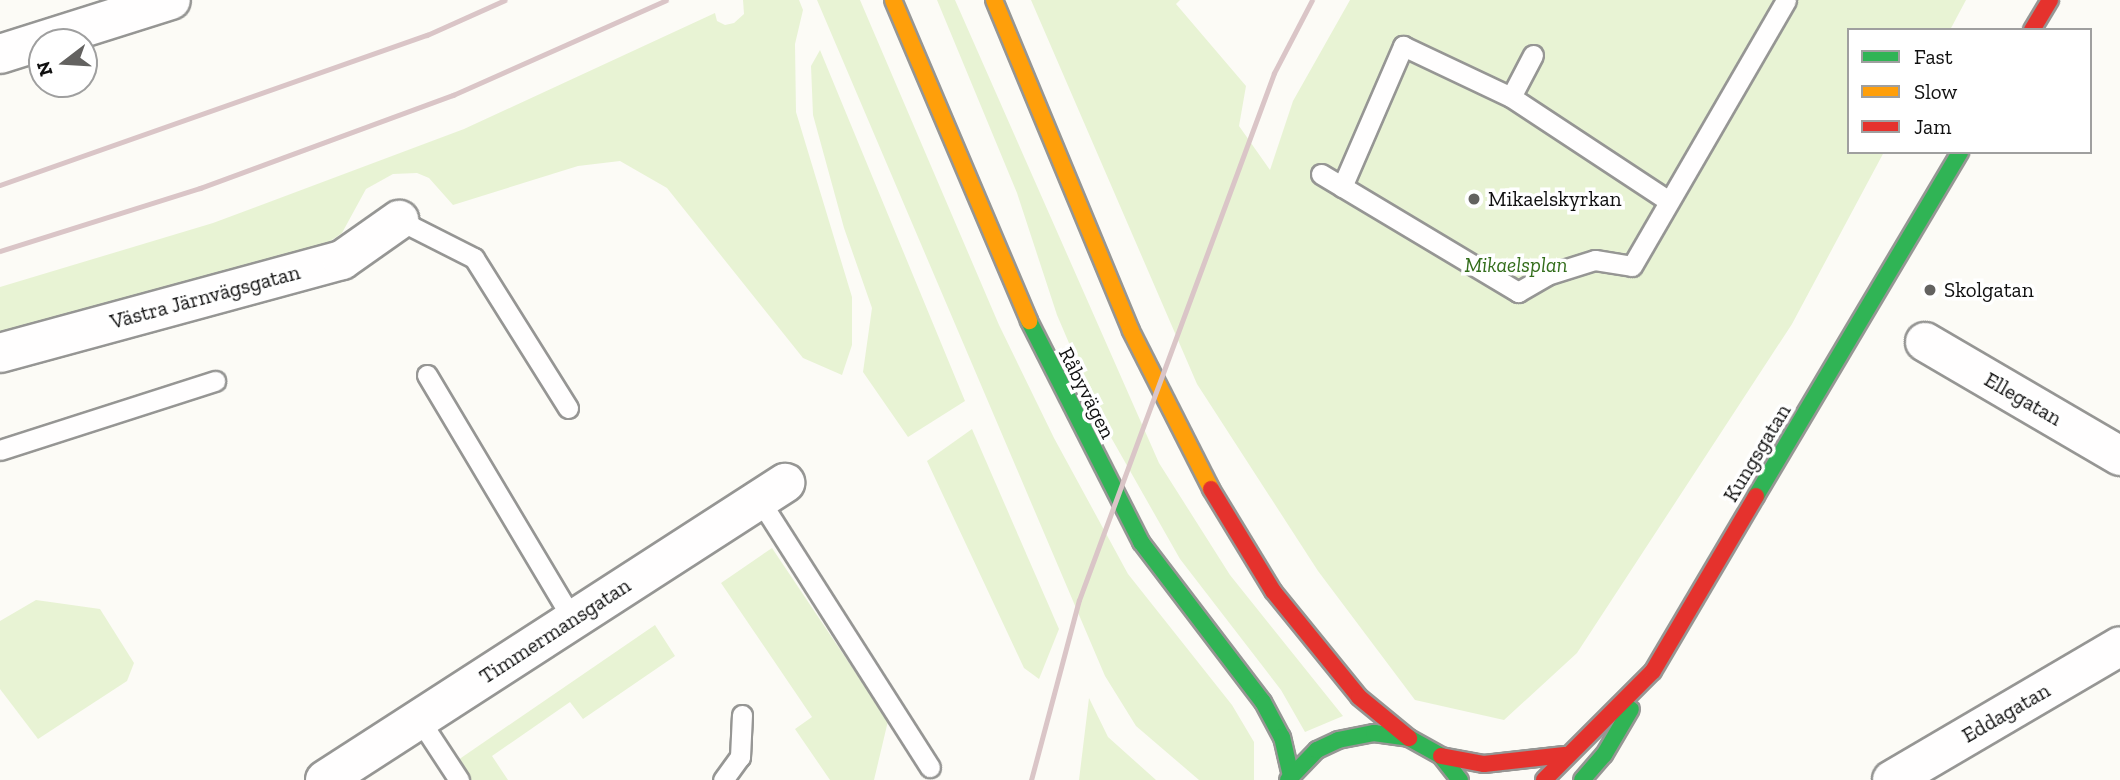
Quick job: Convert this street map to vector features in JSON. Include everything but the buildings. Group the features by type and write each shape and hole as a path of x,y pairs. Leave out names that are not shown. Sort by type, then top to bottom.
{"main road":[{"name":"Råbyvägen","path":"893,0 1040,346 1088,443 1141,542 1263,702 1282,737 1290,778"},
{"path":"994,0 1131,331 1223,514 1273,591 1359,697 1409,738 1441,756 1484,765 1564,755"},
{"path":"2033,28 2050,0"},
{"name":"Kungsgatan","path":"1544,780 1564,755 1653,671 1959,154"},
{"path":"1581,780 1604,755 1653,671"},
{"path":"1290,778 1317,750 1338,740 1374,733 1409,738"},
{"path":"1441,756 1460,780"}],"street":[{"path":"0,54 172,0"},
{"name":"Västra Järnvägsgatan","path":"0,353 342,260 399,220"},
{"name":"Ellegatan","path":"1925,342 2120,456"},
{"name":"Timmermansgatan","path":"324,780 772,491"},
{"name":"Eddagatan","path":"1892,780 2120,646"}],"lane":[{"path":"1321,174 1518,292 1547,275 1595,260 1632,265 1786,0"},
{"path":"1342,187 1403,46 1511,97 1669,201"},
{"path":"1511,97 1533,55"},
{"path":"399,220 474,258 568,408"},
{"path":"427,375 573,620"},
{"path":"0,450 215,381"},
{"path":"772,491 930,767"},
{"path":"723,780 740,757 742,715"},
{"path":"419,719 459,780"}],"green space":[{"path":"743,0 799,0 803,10 795,44 796,112 852,297 852,345 842,375 803,358 667,188 620,161 578,166 453,205 429,178 417,173 393,174 366,189 342,233 329,242 0,341 0,287 213,223 464,129 715,13 717,21 725,25 734,23 744,14"},
{"path":"817,0 860,0 999,325 1054,438 1128,574 1232,705 1254,742 1254,780 1199,780 1136,726 1105,676"},
{"path":"937,0 955,0 1159,463 1230,575 1343,716 1305,732 1281,690 1180,559 1104,425 1057,315 1017,193"},
{"name":"Mikaelsplan","path":"1031,0 1180,0 1176,4 1246,86 1239,126 1270,170 1293,101 1350,0 1966,0 1951,28 1847,28 1847,154 1883,154 1792,324 1577,653 1504,720 1415,700 1318,571 1197,384"},
{"path":"820,50 965,401 908,437 863,372 872,308 844,228 813,115 811,66"},
{"path":"972,429 1059,629 1039,679 1024,668 927,461"},
{"path":"772,548 888,721 874,780 830,780 795,729 812,717 721,583"},
{"path":"36,600 100,609 134,663 127,681 38,739 0,689 0,621"},
{"path":"655,625 675,656 583,719 570,702 492,756 508,780 471,780 458,760"},
{"path":"1089,698 1108,737 1156,780 1079,780"}],"railway":[{"path":"0,185 427,35 505,0"},
{"path":"0,251 200,188 453,95 666,0"},
{"path":"1031,780 1079,600 1274,73 1312,0"}],"traffic: fast":[{"path":"1756,496 1959,154"},
{"path":"1029,321 1141,542 1263,702 1282,737 1291,775"},
{"path":"1582,780 1604,755 1631,709"},
{"path":"1288,780 1317,750 1338,740 1374,733 1409,738 1441,756 1460,780"}],"traffic: slow":[{"path":"893,0 1029,321"},
{"path":"994,0 1131,331 1211,489"}],"traffic: jam":[{"path":"2033,28 2050,0"},
{"path":"1211,489 1273,591 1359,697 1409,738"},
{"path":"1544,780 1653,671 1756,496"},
{"path":"1441,756 1484,764 1564,755"}],"place":[{"name":"Mikaelskyrkan","path":"1474,199"},
{"name":"Skolgatan","path":"1930,290"}]}
